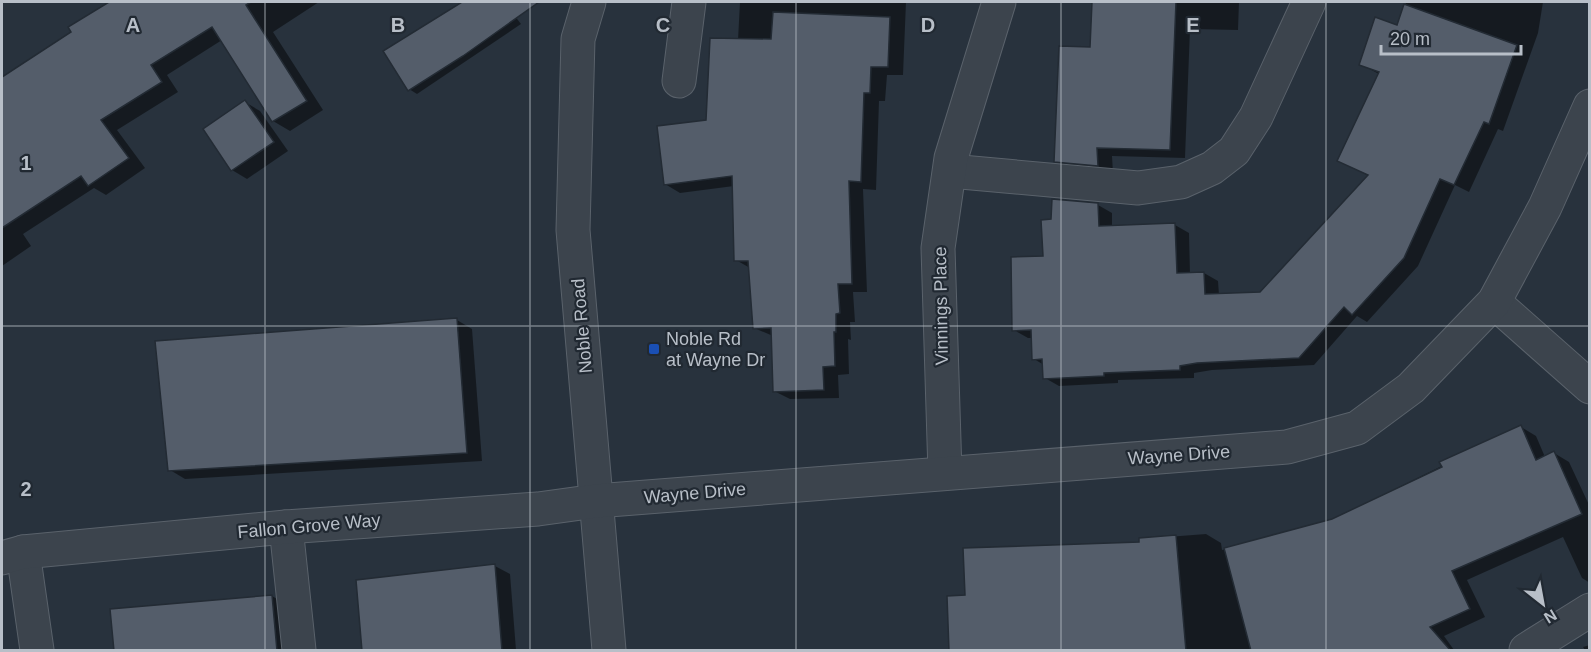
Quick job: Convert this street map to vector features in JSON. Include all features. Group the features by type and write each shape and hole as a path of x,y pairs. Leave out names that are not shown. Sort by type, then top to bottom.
{"street":[{"name":"Noble Road","path":"589,2 578,39 573,230 609,651"},
{"path":"678,81 689,2"},
{"name":"Vinnings Place","path":"945,473 938,248 951,158 999,2"},
{"path":"950,171 1138,188 1181,182 1212,168 1233,151 1256,117 1309,2"},
{"name":"Wayne Drive","path":"596,501 1287,447 1357,428 1411,388 1494,302 1545,207 1590,106"},
{"path":"1494,302 1590,387"},
{"name":"Fallon Grove Way","path":"36,651 12,555 286,527 538,509 596,501"},
{"path":"286,527 299,651"},
{"path":"1526,651 1590,610"}],"building":[{"path":"109,2 251,2 246,5 307,101 272,122 212,27 151,65 162,82 101,120 129,158 88,186 81,176 2,228 2,77 71,32 68,27"},
{"path":"462,2 539,2 463,56 408,91 383,51"},
{"path":"1092,2 1176,2 1170,150 1097,148 1098,166 1054,162 1059,46 1090,47"},
{"path":"1404,4 1517,45 1489,124 1484,122 1454,185 1440,179 1404,258 1352,315 1344,307 1299,358 1197,363 1180,366 1180,370 1104,373 1104,376 1043,379 1042,359 1032,360 1031,330 1012,331 1011,257 1043,256 1041,220 1051,219 1052,199 1098,203 1099,226 1175,223 1177,273 1204,272 1205,294 1260,292 1368,175 1337,161 1379,72 1359,65 1375,17 1397,25"},
{"path":"773,12 890,17 888,67 871,67 870,93 864,93 861,182 849,181 852,284 838,284 840,313 836,314 836,332 834,332 835,366 823,367 824,390 773,392 771,328 753,329 748,261 734,261 732,176 664,185 657,126 706,120 710,38 771,39"},
{"path":"245,100 274,142 231,171 203,129"},
{"path":"457,318 467,453 168,471 155,341"},
{"path":"1521,425 1536,460 1554,451 1582,514 1452,571 1470,609 1430,627 1451,651 1251,651 1224,548 1332,519 1442,467 1439,462"},
{"path":"1176,535 1186,651 949,651 947,596 965,595 963,548 1139,542 1139,538"},
{"path":"495,564 502,651 362,651 356,580"},
{"path":"272,595 277,651 114,651 110,609"}],"place":[{"name":"Noble Rd at Wayne Dr","path":"654,349"}]}
